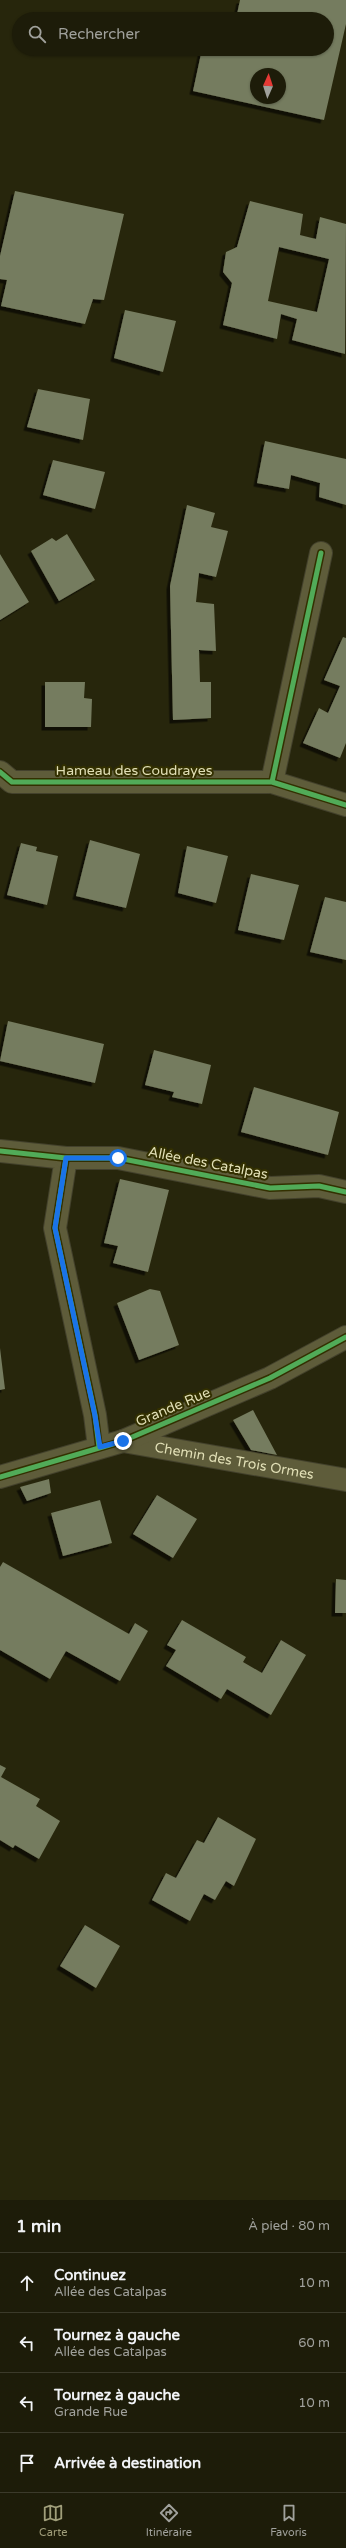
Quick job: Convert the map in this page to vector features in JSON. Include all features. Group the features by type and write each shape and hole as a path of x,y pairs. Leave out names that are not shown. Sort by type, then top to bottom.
{"street":[{"path":"272,782 321,553"},
{"name":"Hameau des Coudrayes","path":"0,772 12,782 272,782 346,804"},
{"name":"Allée des Catalpas","path":"0,1151 66,1158 118,1158 270,1188 319,1186 346,1192"},
{"path":"66,1158 55,1228 95,1416 100,1447"},
{"name":"Grande Rue","path":"0,1477 123,1441 270,1378 346,1336"},
{"name":"Chemin des Trois Ormes","path":"123,1441 346,1480"}],"building":[{"path":"240,0 346,0 346,24 324,120 252,104 286,104 286,68 250,68 250,104 193,91 200,56 334,56 334,12 237,12"},
{"path":"15,191 124,214 104,300 93,299 85,324 1,306 7,280 0,279 0,256"},
{"path":"250,201 303,214 300,235 316,239 320,217 346,224 345,354 292,340 297,319 281,314 277,339 223,325 232,283 223,272 226,252 237,247","holes":["279,247 329,259 317,312 268,301"]},
{"path":"125,310 176,321 163,372 114,358"},
{"path":"38,389 90,399 83,440 27,427"},
{"path":"265,441 346,459 346,505 319,497 320,483 291,475 289,489 257,483"},
{"path":"53,460 105,472 95,509 43,495"},
{"path":"187,505 215,513 211,527 228,531 216,577 199,573 196,602 214,604 216,651 199,650 200,682 211,682 211,718 173,720 170,586"},
{"path":"67,534 95,580 59,601 31,551 52,538 56,541"},
{"path":"0,554 29,602 0,620"},
{"path":"343,637 346,638 346,743 340,758 303,743 319,708 328,713 340,686 324,680"},
{"path":"45,682 85,682 84,698 92,699 91,727 45,727"},
{"path":"90,840 140,854 126,908 76,896"},
{"path":"21,843 37,847 36,851 58,856 47,905 7,895"},
{"path":"187,846 228,856 216,903 178,893"},
{"path":"251,874 299,885 284,940 238,930"},
{"path":"325,897 346,902 346,960 310,952"},
{"path":"8,1021 104,1044 95,1083 0,1061"},
{"path":"154,1050 211,1065 202,1104 172,1097 174,1092 145,1085"},
{"path":"254,1087 339,1112 328,1155 241,1132"},
{"path":"120,1179 169,1190 148,1272 113,1263 118,1246 104,1243"},
{"path":"150,1289 160,1291 179,1345 139,1360 117,1303"},
{"path":"0,1348 5,1389 0,1390"},
{"path":"253,1410 277,1455 251,1450 233,1420"},
{"path":"49,1479 51,1493 27,1501 20,1487"},
{"path":"157,1495 197,1519 173,1558 133,1534"},
{"path":"100,1500 112,1543 63,1556 51,1513"},
{"path":"3,1562 129,1634 135,1623 148,1631 120,1681 66,1651 50,1679 0,1650 0,1567"},
{"path":"336,1579 346,1580 346,1613 335,1613"},
{"path":"182,1620 246,1657 243,1662 262,1673 281,1640 306,1655 271,1715 227,1689 221,1699 166,1666 176,1650 167,1645"},
{"path":"0,1765 6,1768 1,1777 40,1799 36,1806 60,1821 39,1859 15,1845 13,1848 0,1840"},
{"path":"218,1817 256,1839 234,1886 226,1881 215,1900 204,1894 190,1921 152,1900 166,1873 176,1878 197,1840 204,1843"},
{"path":"85,1925 120,1946 96,1988 60,1966"}],"cycle path":[{"path":"272,782 321,553"},
{"path":"0,772 12,782 272,782 346,805"},
{"path":"0,1151 66,1158 55,1228 95,1415 99,1447"},
{"path":"66,1158 118,1158 270,1188 319,1186 346,1192"},
{"path":"0,1477 123,1441 270,1378 346,1337"}],"route":[{"path":"118,1158 66,1158 55,1228 95,1416 100,1447 123,1441"}]}
